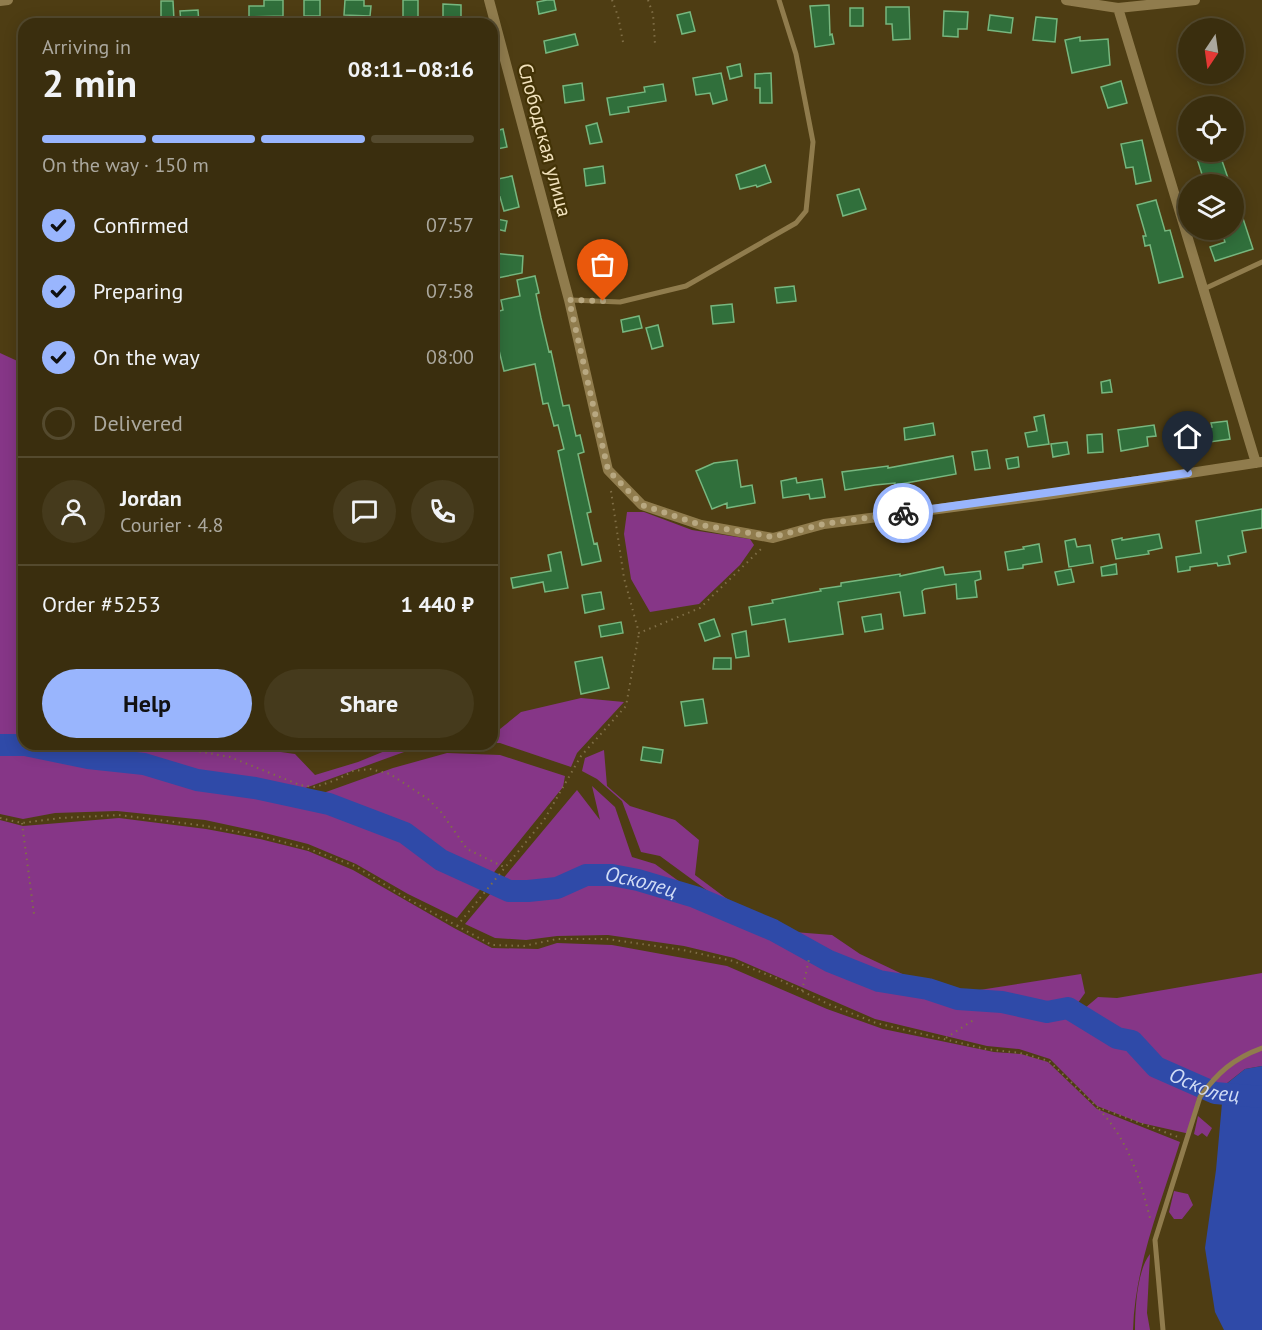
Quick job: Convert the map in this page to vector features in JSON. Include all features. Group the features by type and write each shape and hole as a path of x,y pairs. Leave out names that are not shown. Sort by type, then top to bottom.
{"street":[{"path":"0,1 8,0"},
{"name":"Слободская улица","path":"489,0 494,18"},
{"path":"1066,0 1118,8 1195,0"},
{"path":"608,470 642,505 701,525 773,537 824,524 1053,494 1259,462 1118,8"},
{"name":"Слободская улица","path":"498,34 569,300 608,470"}],"lane":[{"path":"569,300 620,302 686,286 795,223 806,211 813,142 796,54 779,0"},
{"path":"1204,289 1262,262"},
{"path":"1163,1330 1155,1240 1200,1097 1213,1079 1241,1055 1262,1047"}],"path":[{"path":"612,0 623,42"},
{"path":"648,0 653,14 655,44"},
{"path":"457,926 544,820 581,756 626,706 639,633 624,578 608,470"},
{"path":"639,633 700,608 773,537"},
{"path":"192,750 230,757 300,785 315,786 336,780 353,771 370,769 390,774 428,799 441,812 467,849 506,868"},
{"path":"0,818 22,823 60,818 119,816 207,826 261,836 309,849 355,867 492,945 524,946 557,939 607,939 683,950 733,961 876,1023 986,1049 1020,1053 1049,1060 1114,1126 1138,1173 1155,1240"},
{"path":"22,823 34,914"},
{"path":"802,991 809,959"},
{"path":"946,1038 975,1019"},
{"path":"1097,1107 1140,1125 1186,1140"}],"shaded area":[{"path":"0,353 18,361 18,740 0,740"},
{"path":"627,512 644,512 692,530 750,539 754,545 740,565 699,604 650,612 631,579 624,534"},
{"path":"581,698 624,702 577,753 571,767 498,743 498,731 521,712"},
{"path":"0,750 24,750 86,762 143,768 223,789 298,802 393,768 447,753 500,755 565,776 563,787 457,918 408,894 356,864 308,844 261,832 205,820 117,811 55,813 23,819 0,814"},
{"path":"74,750 267,750 295,754 315,775 387,750 410,750 297,791 199,775 143,761"},
{"path":"604,750 607,786 630,806 675,820 699,840 695,875 750,916 794,932 832,935 860,954 915,980 973,991 1081,974 1085,993 1072,1011 1021,1004 1006,998 959,996 929,986 881,978 833,959 775,927 749,918 731,908 660,856 641,852 622,801 597,779 582,771 585,758"},
{"path":"592,786 615,807 632,857 655,864 723,913 769,933 824,964 868,983 930,995 957,1003 1000,1005 1047,1017 1061,1012 1071,1013 1111,1039 1134,1047 1155,1070 1199,1089 1190,1134 1141,1123 1097,1106 1050,1059 1019,1049 987,1046 875,1019 734,958 684,946 608,935 557,936 526,940 495,938 465,924 577,790 600,820"},
{"path":"119,818 206,829 308,851 353,870 492,948 538,949 557,943 612,945 727,966 827,1009 883,1029 994,1052 1021,1054 1048,1062 1097,1109 1180,1142 1144,1258 1133,1330 0,1330 0,820 23,826"},
{"path":"1262,973 1262,1066 1245,1069 1217,1091 1159,1065 1135,1038 1118,1035 1078,1014 1098,997 1117,998"},
{"path":"1198,1116 1212,1128 1207,1137 1202,1133 1198,1136 1194,1134"},
{"path":"1174,1191 1188,1194 1193,1205 1182,1219 1174,1219 1169,1212"},
{"path":"1150,1254 1147,1313 1150,1330 1135,1330 1136,1301 1140,1280"}],"water":[{"path":"1262,1066 1262,1330 1224,1330 1215,1312 1205,1248 1216,1170 1222,1103 1215,1093 1245,1069"}],"building":[{"path":"264,0 283,0 283,16 249,17 249,6 264,6"},
{"path":"304,0 320,0 320,16 304,16"},
{"path":"345,0 364,0 364,6 371,6 370,16 344,15"},
{"path":"403,0 418,0 418,18 403,18"},
{"path":"554,0 556,10 539,14 537,2"},
{"path":"161,1 173,1 174,18 161,18"},
{"path":"443,4 461,5 461,18 443,18"},
{"path":"829,5 830,35 832,34 834,44 815,47 810,6"},
{"path":"886,7 909,7 910,39 893,40 892,24 886,24"},
{"path":"850,8 863,8 863,26 850,26"},
{"path":"198,10 199,18 181,18 180,11"},
{"path":"944,11 968,12 967,29 958,29 958,37 943,36"},
{"path":"690,12 695,31 682,34 677,15"},
{"path":"990,15 1013,18 1011,33 988,30"},
{"path":"1036,17 1057,19 1055,42 1033,40"},
{"path":"575,34 578,45 546,53 544,41"},
{"path":"1080,37 1080,41 1108,39 1110,65 1072,73 1065,40"},
{"path":"740,64 742,76 730,79 727,67"},
{"path":"721,73 727,100 713,104 710,93 696,95 693,78"},
{"path":"771,73 772,103 760,103 760,88 755,88 755,74"},
{"path":"1121,81 1127,103 1108,108 1101,87"},
{"path":"582,83 584,100 565,103 563,86"},
{"path":"663,84 666,101 628,107 629,112 610,115 607,98 645,92 644,87"},
{"path":"597,123 602,142 590,144 586,126"},
{"path":"503,129 507,147 498,149 498,130"},
{"path":"1142,140 1151,181 1136,184 1133,167 1126,168 1121,144"},
{"path":"1198,162 1222,162 1227,174 1202,174"},
{"path":"765,165 771,182 740,189 736,175"},
{"path":"603,166 605,183 586,186 584,169"},
{"path":"512,176 519,207 504,211 500,197 498,198 498,179"},
{"path":"859,189 866,209 843,216 837,195"},
{"path":"1156,200 1165,231 1170,230 1183,277 1159,283 1150,245 1145,246 1143,236 1146,236 1137,205"},
{"path":"498,219 507,221 505,231 498,229"},
{"path":"1244,222 1253,249 1215,261 1210,247 1225,242 1224,240 1244,240"},
{"path":"498,254 523,256 522,273 498,278"},
{"path":"535,276 541,318 563,406 569,405 576,436 580,435 584,452 578,454 591,512 587,513 594,544 597,543 601,561 582,565 558,451 564,449 558,425 554,426 548,403 543,404 535,364 504,371 498,346 498,311 503,310 501,300 520,296 517,280"},
{"path":"794,286 796,301 777,303 775,288"},
{"path":"732,304 734,322 713,324 711,306"},
{"path":"639,316 642,328 623,332 621,320"},
{"path":"658,325 663,346 652,349 646,328"},
{"path":"1110,380 1112,392 1102,393 1101,382"},
{"path":"1044,415 1049,444 1028,447 1025,433 1037,431 1034,417"},
{"path":"1227,421 1230,439 1209,442 1210,445 1194,448 1194,444 1184,446 1181,431 1212,427 1211,423"},
{"path":"933,423 935,435 905,440 904,428"},
{"path":"1154,425 1156,436 1147,437 1148,446 1121,451 1118,430"},
{"path":"1102,434 1103,452 1088,453 1087,435"},
{"path":"1067,442 1069,454 1053,457 1051,444"},
{"path":"987,450 990,468 975,470 972,452"},
{"path":"953,456 956,474 895,485 895,483 845,490 842,472 888,466 888,468"},
{"path":"1018,457 1019,467 1008,469 1006,459"},
{"path":"737,460 741,487 752,485 755,503 727,508 727,503 712,509 696,471 714,463"},
{"path":"796,478 797,483 822,479 825,497 810,499 809,494 783,498 781,481"},
{"path":"1262,509 1262,528 1242,531 1246,552 1228,556 1230,564 1218,566 1217,563 1190,567 1190,570 1178,572 1176,557 1201,553 1196,521"},
{"path":"1159,534 1162,548 1148,551 1149,554 1116,559 1112,540"},
{"path":"1075,539 1077,547 1090,545 1093,563 1069,567 1065,541"},
{"path":"1039,544 1042,562 1008,570 1005,552"},
{"path":"561,552 568,588 545,592 543,582 513,588 511,578 551,571 548,555"},
{"path":"1116,564 1117,574 1102,576 1101,567"},
{"path":"943,567 945,575 980,571 981,579 975,581 977,597 957,599 956,584 925,589 922,591 925,613 904,616 900,592 838,602 843,634 789,642 785,619 752,625 749,607 773,603 772,600 821,591 820,589 841,586 841,583 900,574 900,576"},
{"path":"1071,569 1074,582 1058,585 1055,572"},
{"path":"601,592 604,609 585,613 582,595"},
{"path":"881,614 883,629 865,632 862,617"},
{"path":"714,619 720,636 705,641 699,624"},
{"path":"621,622 623,633 601,637 599,626"},
{"path":"746,631 749,656 736,658 732,634"},
{"path":"602,657 609,688 581,694 575,662"},
{"path":"714,658 731,658 731,669 713,669"},
{"path":"703,699 707,723 685,726 681,702"},
{"path":"643,747 663,750 661,763 641,760"}],"waterway":[{"name":"Осколец","path":"0,745 18,745"},
{"name":"Осколец","path":"49,750 88,758 144,764 197,780 255,788 329,804 405,833 441,860 509,891 557,888 586,875 612,875 638,880 695,897 773,930 829,961 879,981 928,989 958,999 1002,1002 1047,1012 1068,1008 1117,1038 1132,1041 1156,1067 1215,1093 1262,1097"}],"way so far":[{"path":"603,301 569,300 608,470 642,505 701,525 773,537 824,524 903,513"}],"route":[{"path":"903,513 1053,494 1188,473"}]}
